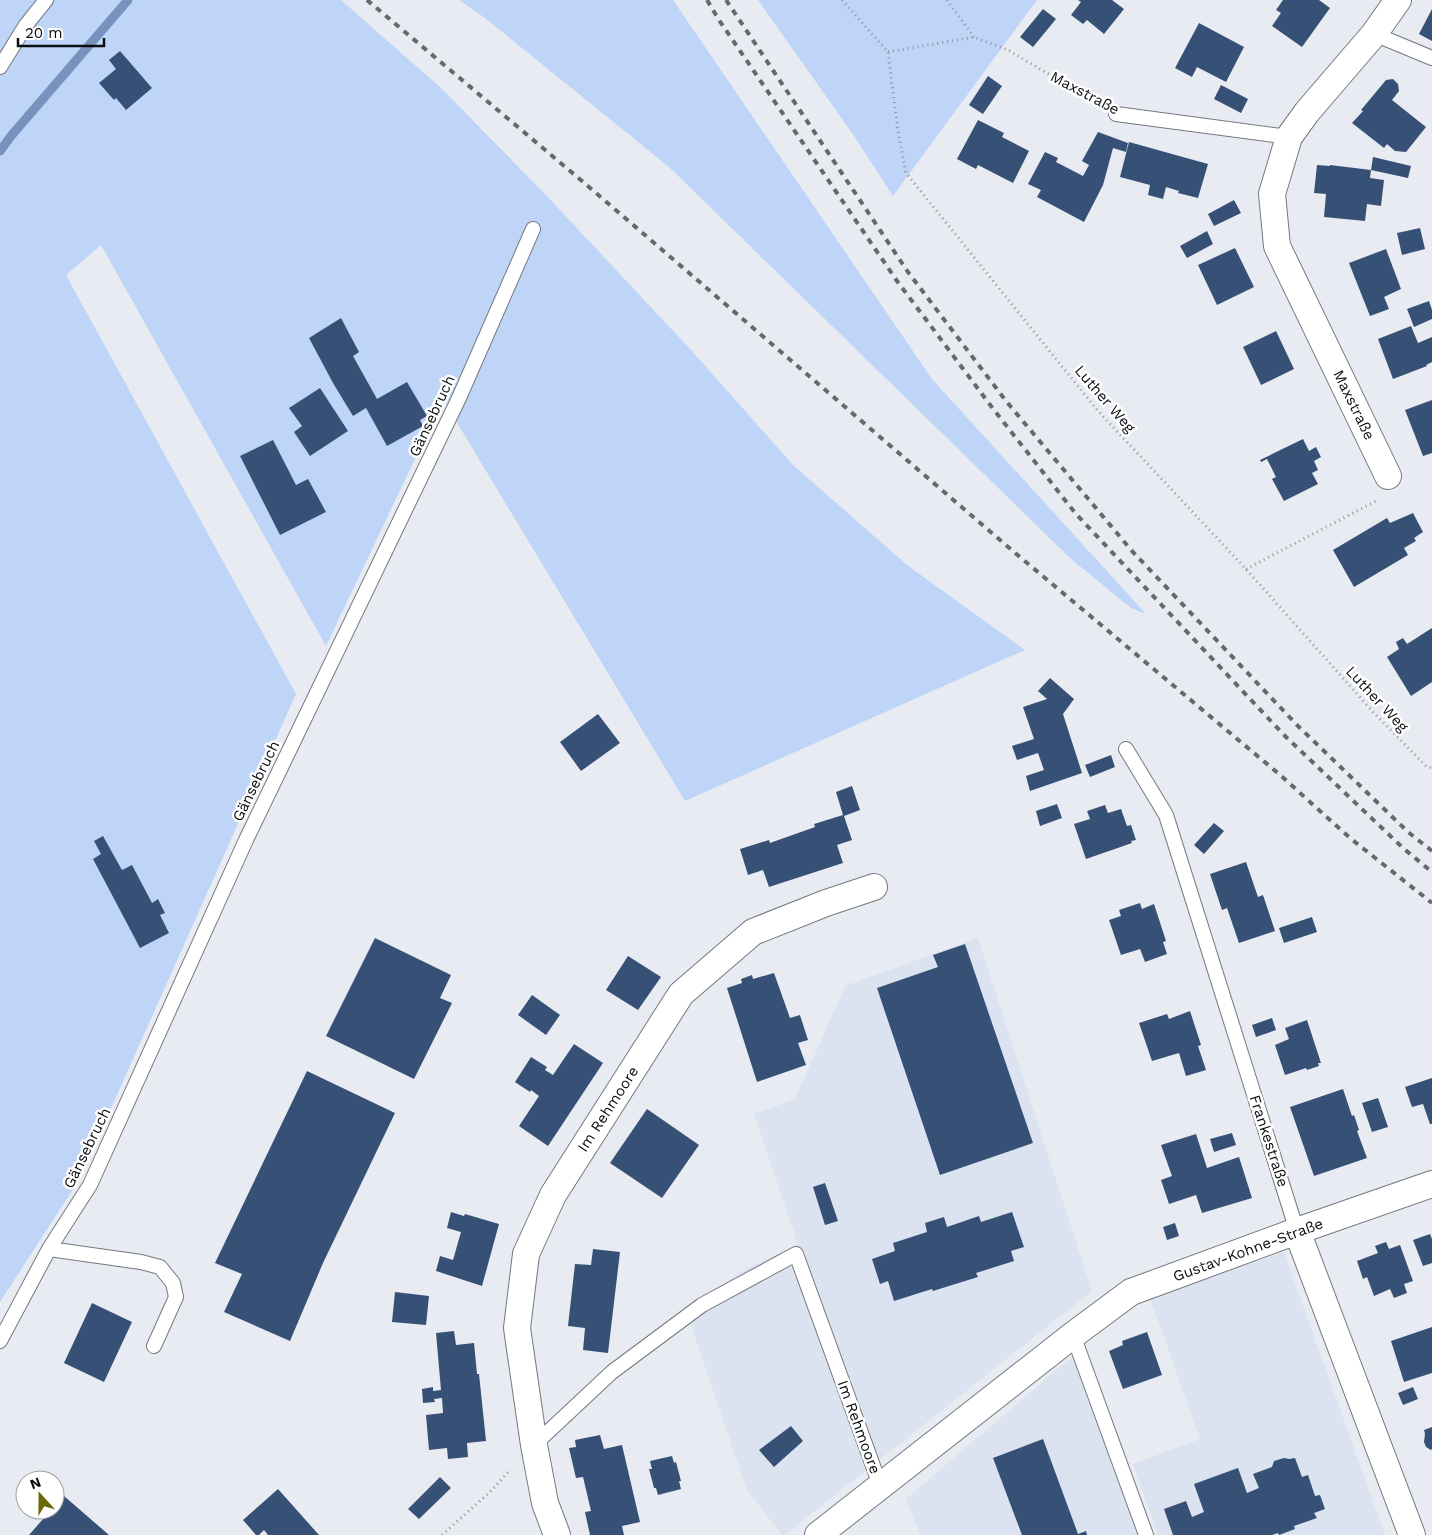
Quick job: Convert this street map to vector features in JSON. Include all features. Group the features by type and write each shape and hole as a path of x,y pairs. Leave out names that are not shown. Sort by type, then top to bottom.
{"street":[{"name":"Maxstraße","path":"1388,476 1277,246 1272,194 1289,137 1307,112 1374,34 1398,0"},
{"name":"Im Rehmoore","path":"557,1535 545,1503 534,1446 517,1328 526,1254 553,1195 681,994 753,932 826,903 874,887"},
{"name":"Gustav-Kohne-Straße","path":"818,1535 1073,1334 1131,1292 1432,1184"},
{"name":"Frankestraße","path":"1297,1231 1412,1535"}],"lane":[{"path":"0,66 26,25 46,0"},
{"path":"1374,34 1432,58"},
{"name":"Maxstraße","path":"1116,114 1289,137"},
{"name":"Gänsebruch","path":"0,1341 48,1249 90,1185 246,840 459,398 532,229"},
{"name":"Frankestraße","path":"1126,749 1166,815 1297,1231"},
{"path":"48,1249 140,1262 160,1267 173,1283 176,1297 154,1346"},
{"name":"Im Rehmoore","path":"534,1446 612,1372 694,1310 796,1254 880,1485"},
{"path":"1073,1334 1146,1535"}],"path":[{"path":"842,0 888,52 974,37 947,0"},
{"name":"Maxstraße","path":"974,37 1008,50 1116,114"},
{"name":"Luther Weg","path":"888,52 898,131 906,173 1098,411 1246,569 1374,714 1426,766 1432,768"},
{"path":"1246,569 1382,497 1388,476"},
{"path":"442,1535 490,1492 534,1446"}],"shaded area":[{"path":"0,0 341,0 440,87 545,194 691,350 794,466 907,565 1025,650 685,801 444,398 326,646 101,245 66,275 296,694 79,1180 0,1302"},
{"path":"459,0 673,0 932,379 1146,614 1131,608 1071,559 669,167 485,18"},
{"path":"758,0 1037,0 893,196 852,133"},
{"path":"978,938 1092,1291 785,1535 782,1535 747,1490 685,1308 744,1270 798,1244 754,1114 795,1099 845,986"},
{"path":"1284,1252 1385,1535 1158,1535 1133,1464 1200,1439 1150,1298 1158,1293"},
{"path":"1074,1355 1139,1535 920,1535 906,1499"}],"building":[{"path":"1078,0 1112,0 1124,9 1104,34 1087,20 1083,24 1071,15 1081,2"},
{"path":"1283,0 1319,0 1330,8 1302,47 1272,26 1281,13 1276,10"},
{"path":"1043,9 1056,19 1033,47 1020,37"},
{"path":"1432,9 1432,41 1419,34"},
{"path":"1199,23 1244,47 1226,82 1197,67 1192,77 1175,68"},
{"path":"120,51 152,88 126,110 99,83 116,69 109,60"},
{"path":"988,76 1002,86 983,114 969,105"},
{"path":"1393,79 1398,84 1399,91 1392,100 1426,127 1406,152 1395,151 1387,144 1384,148 1352,123 1386,80"},
{"path":"1221,85 1248,99 1241,113 1214,99"},
{"path":"978,120 1004,133 1002,137 1029,151 1013,183 978,165 976,169 957,159"},
{"path":"1098,132 1128,143 1126,152 1113,148 1103,185 1084,222 1037,197 1041,190 1028,184 1045,152 1058,158 1056,162 1083,176 1089,165 1082,161"},
{"path":"1129,142 1208,164 1198,198 1178,193 1179,191 1166,187 1163,199 1148,195 1150,185 1120,177"},
{"path":"1373,157 1411,166 1408,178 1371,170"},
{"path":"1317,165 1371,170 1370,178 1384,180 1381,206 1367,204 1365,221 1324,217 1326,194 1314,193"},
{"path":"1234,200 1241,213 1214,226 1208,214"},
{"path":"1420,228 1425,249 1402,255 1397,233"},
{"path":"1207,231 1213,244 1187,258 1180,246"},
{"path":"1235,248 1254,287 1217,305 1198,265"},
{"path":"1386,249 1401,289 1384,297 1389,309 1370,316 1349,263"},
{"path":"1429,301 1432,319 1414,327 1407,309"},
{"path":"341,318 359,352 353,356 377,399 407,382 427,416 420,420 423,426 387,446 366,408 353,416 309,338"},
{"path":"1411,326 1418,343 1432,337 1432,362 1427,366 1393,379 1378,339"},
{"path":"1276,331 1294,369 1261,385 1243,347"},
{"path":"320,388 348,431 310,456 294,432 302,426 289,408"},
{"path":"1432,400 1432,453 1423,456 1405,410"},
{"path":"1303,439 1309,451 1316,447 1321,457 1314,461 1318,470 1312,473 1318,484 1284,501 1272,479 1276,477 1267,459 1261,462 1260,460"},
{"path":"273,440 296,485 308,479 326,512 280,535 240,456"},
{"path":"1413,513 1423,532 1414,538 1416,541 1404,548 1408,555 1354,587 1333,550 1387,518 1390,523"},
{"path":"1432,628 1432,682 1411,696 1387,657 1399,649 1396,642 1403,638 1407,644"},
{"path":"1050,678 1074,699 1063,714 1082,773 1030,791 1026,776 1044,770 1038,753 1017,760 1012,746 1034,739 1023,707 1047,699 1038,691"},
{"path":"598,714 620,743 581,771 560,742"},
{"path":"1111,755 1115,767 1090,777 1085,765"},
{"path":"852,786 860,810 844,816 852,840 837,845 843,863 769,887 763,870 748,875 740,849 769,840 770,843 815,827 814,824 843,815 836,792"},
{"path":"1057,804 1062,818 1040,826 1036,811"},
{"path":"1105,805 1108,813 1121,809 1127,826 1131,825 1136,840 1086,859 1074,824 1090,819 1087,811"},
{"path":"1214,823 1224,831 1204,854 1194,845"},
{"path":"103,836 122,870 132,865 152,903 158,899 165,913 160,915 169,933 140,948 93,859 101,854 94,841"},
{"path":"1246,862 1258,897 1263,895 1275,931 1239,943 1227,908 1222,910 1210,874"},
{"path":"1140,903 1142,909 1154,904 1166,941 1163,942 1167,954 1145,962 1140,949 1121,955 1109,920 1121,916 1119,910"},
{"path":"1312,917 1317,932 1284,943 1279,928"},
{"path":"375,938 451,975 440,998 452,1003 414,1079 326,1036"},
{"path":"965,944 1033,1143 940,1175 877,988 938,967 933,955"},
{"path":"628,956 661,977 638,1010 606,990"},
{"path":"774,973 790,1018 800,1015 808,1040 798,1043 806,1065 757,1082 727,988 742,983 741,979 752,975 753,979"},
{"path":"532,995 560,1015 546,1035 518,1015"},
{"path":"1190,1011 1201,1045 1198,1046 1206,1070 1186,1076 1179,1053 1152,1061 1139,1023 1167,1014 1169,1019"},
{"path":"1272,1018 1276,1030 1256,1037 1252,1025"},
{"path":"1307,1020 1321,1063 1318,1063 1319,1066 1307,1070 1306,1068 1285,1075 1275,1045 1289,1039 1285,1028"},
{"path":"574,1044 603,1063 548,1146 519,1126 539,1096 515,1082 531,1057 547,1067 545,1070 553,1075"},
{"path":"307,1071 395,1113 323,1263 290,1341 224,1312 242,1274 215,1263"},
{"path":"1432,1078 1432,1124 1430,1124 1423,1104 1412,1107 1405,1087"},
{"path":"1343,1089 1352,1116 1354,1115 1359,1130 1357,1131 1367,1158 1314,1176 1290,1107"},
{"path":"1378,1098 1388,1127 1372,1132 1362,1103"},
{"path":"647,1109 699,1145 662,1198 610,1163"},
{"path":"1232,1133 1236,1145 1214,1152 1210,1139"},
{"path":"1196,1134 1207,1168 1239,1157 1252,1198 1202,1213 1196,1195 1169,1204 1161,1180 1172,1176 1161,1145"},
{"path":"825,1183 838,1221 825,1225 813,1187"},
{"path":"451,1212 499,1224 482,1286 436,1271 440,1256 453,1260 461,1232 447,1228"},
{"path":"1012,1212 1024,1247 1011,1251 1014,1261 976,1273 978,1277 894,1301 888,1281 880,1284 872,1259 895,1251 893,1243 927,1232 925,1223 944,1217 947,1227 979,1216 981,1222"},
{"path":"1175,1223 1179,1236 1167,1240 1163,1227"},
{"path":"1430,1234 1432,1239 1432,1263 1423,1266 1413,1240"},
{"path":"1386,1242 1389,1249 1400,1245 1413,1281 1404,1284 1407,1293 1394,1298 1390,1289 1374,1296 1367,1277 1363,1279 1357,1261 1378,1253 1375,1246"},
{"path":"593,1249 620,1252 608,1353 583,1350 585,1328 568,1326 575,1264 591,1265"},
{"path":"395,1292 429,1296 426,1325 392,1322"},
{"path":"92,1303 132,1322 104,1382 64,1363"},
{"path":"1432,1327 1432,1373 1404,1382 1391,1341"},
{"path":"454,1331 456,1345 474,1343 486,1441 467,1443 468,1457 448,1459 447,1448 429,1450 426,1415 443,1413 442,1398 434,1399 435,1402 423,1403 422,1389 433,1387 433,1391 441,1390 436,1333"},
{"path":"1147,1332 1162,1375 1123,1389 1109,1351 1123,1345 1122,1341"},
{"path":"1413,1387 1418,1399 1403,1405 1398,1393"},
{"path":"791,1426 803,1441 774,1467 759,1450"},
{"path":"1432,1427 1431,1450 1426,1447 1424,1442 1424,1430"},
{"path":"600,1435 604,1449 622,1445 640,1522 622,1526 624,1535 590,1535 585,1512 591,1511 583,1477 576,1478 569,1448 576,1447 575,1440"},
{"path":"1043,1439 1078,1534 1086,1531 1087,1535 1022,1535 993,1458"},
{"path":"672,1456 674,1463 676,1462 681,1489 658,1495 649,1469 652,1469 650,1461"},
{"path":"1284,1458 1295,1458 1302,1477 1308,1475 1315,1496 1320,1495 1325,1509 1314,1513 1317,1518 1294,1526 1295,1529 1279,1535 1278,1533 1272,1535 1173,1535 1164,1509 1186,1501 1192,1517 1204,1512 1194,1484 1238,1468 1247,1493 1259,1488 1253,1474 1272,1467 1274,1461"},
{"path":"440,1477 451,1488 419,1519 408,1509"},
{"path":"278,1489 319,1535 268,1535 264,1530 259,1535 256,1535 243,1520"},
{"path":"65,1497 109,1535 29,1535 42,1520 65,1520"}],"waterway":[{"path":"0,151 128,0"}],"railway":[{"path":"367,0 582,181 1014,552 1279,774 1350,838 1432,903"},
{"path":"707,0 897,281 994,410 1076,514 1284,735 1403,848 1432,872"},
{"path":"726,0 908,272 1006,401 1132,551 1297,725 1408,832 1432,851"}]}
